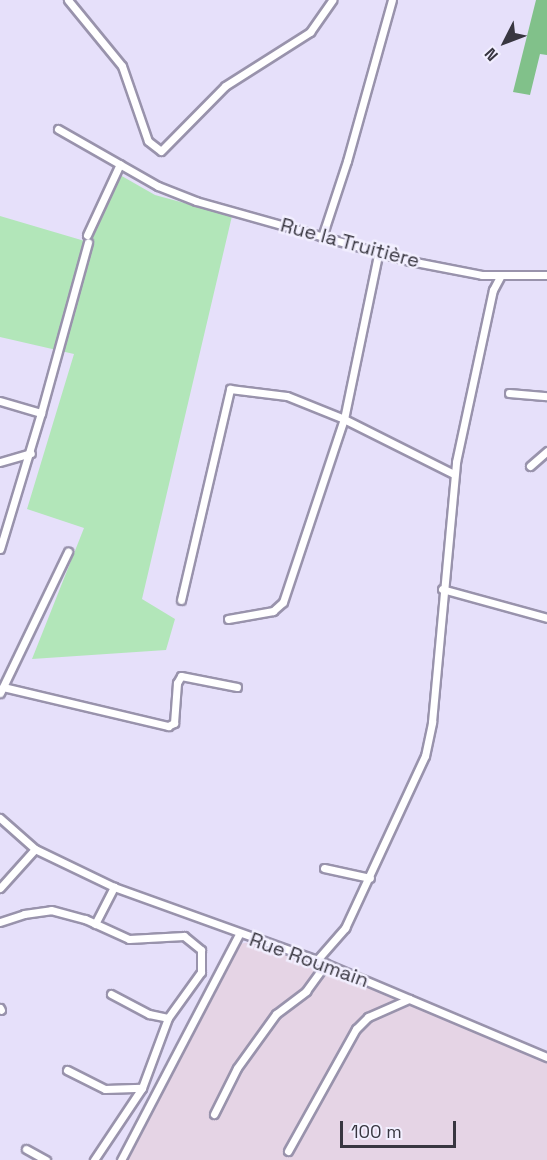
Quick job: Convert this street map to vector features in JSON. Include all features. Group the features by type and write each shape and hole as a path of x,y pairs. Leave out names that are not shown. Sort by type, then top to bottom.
{"street":[{"path":"68,0 122,66 148,141 161,151 225,86 310,32 332,0"},
{"path":"322,237 347,161 392,0"},
{"name":"Rue la Truitière","path":"58,129 158,186 322,237 379,250 410,261 500,277 547,275"},
{"path":"0,549 31,453 87,239 120,164"},
{"path":"228,619 280,607 344,419 379,250"},
{"path":"317,960 345,927 370,878 425,756 432,722 442,588 454,474 493,290 500,277"},
{"path":"181,600 227,391 232,388 287,396 344,419 454,474"},
{"path":"509,393 547,396"},
{"path":"0,401 40,413"},
{"path":"530,466 547,451"},
{"path":"0,462 31,453"},
{"path":"68,552 1,690 168,726 174,723 177,683 182,676 237,687"},
{"path":"442,588 547,618"},
{"path":"1,822 35,849 114,887 239,934"},
{"path":"0,888 35,849"},
{"path":"324,868 370,878"},
{"path":"95,924 114,887"},
{"path":"0,922 24,914 51,910 95,924 129,939 184,936 201,950 201,972 168,1018 142,1088 94,1160"},
{"name":"Rue Roumain","path":"121,1160 239,934 326,963 547,1057"},
{"path":"214,1114 237,1068 276,1014 306,991 326,963"},
{"path":"111,994 149,1014 168,1018"},
{"path":"288,1151 356,1029 368,1017 409,999"},
{"path":"67,1070 105,1089 142,1088"},
{"path":"26,1149 46,1160"}],"shaded area":[{"path":"252,942 322,966 547,1061 547,1160 123,1160 238,944"}],"green space":[{"path":"536,0 547,0 547,55 540,54 530,95 513,92"},
{"path":"120,175 155,195 232,216 142,599 175,619 166,650 32,659 84,528 27,509 74,354 0,337 0,216 88,242"}]}
